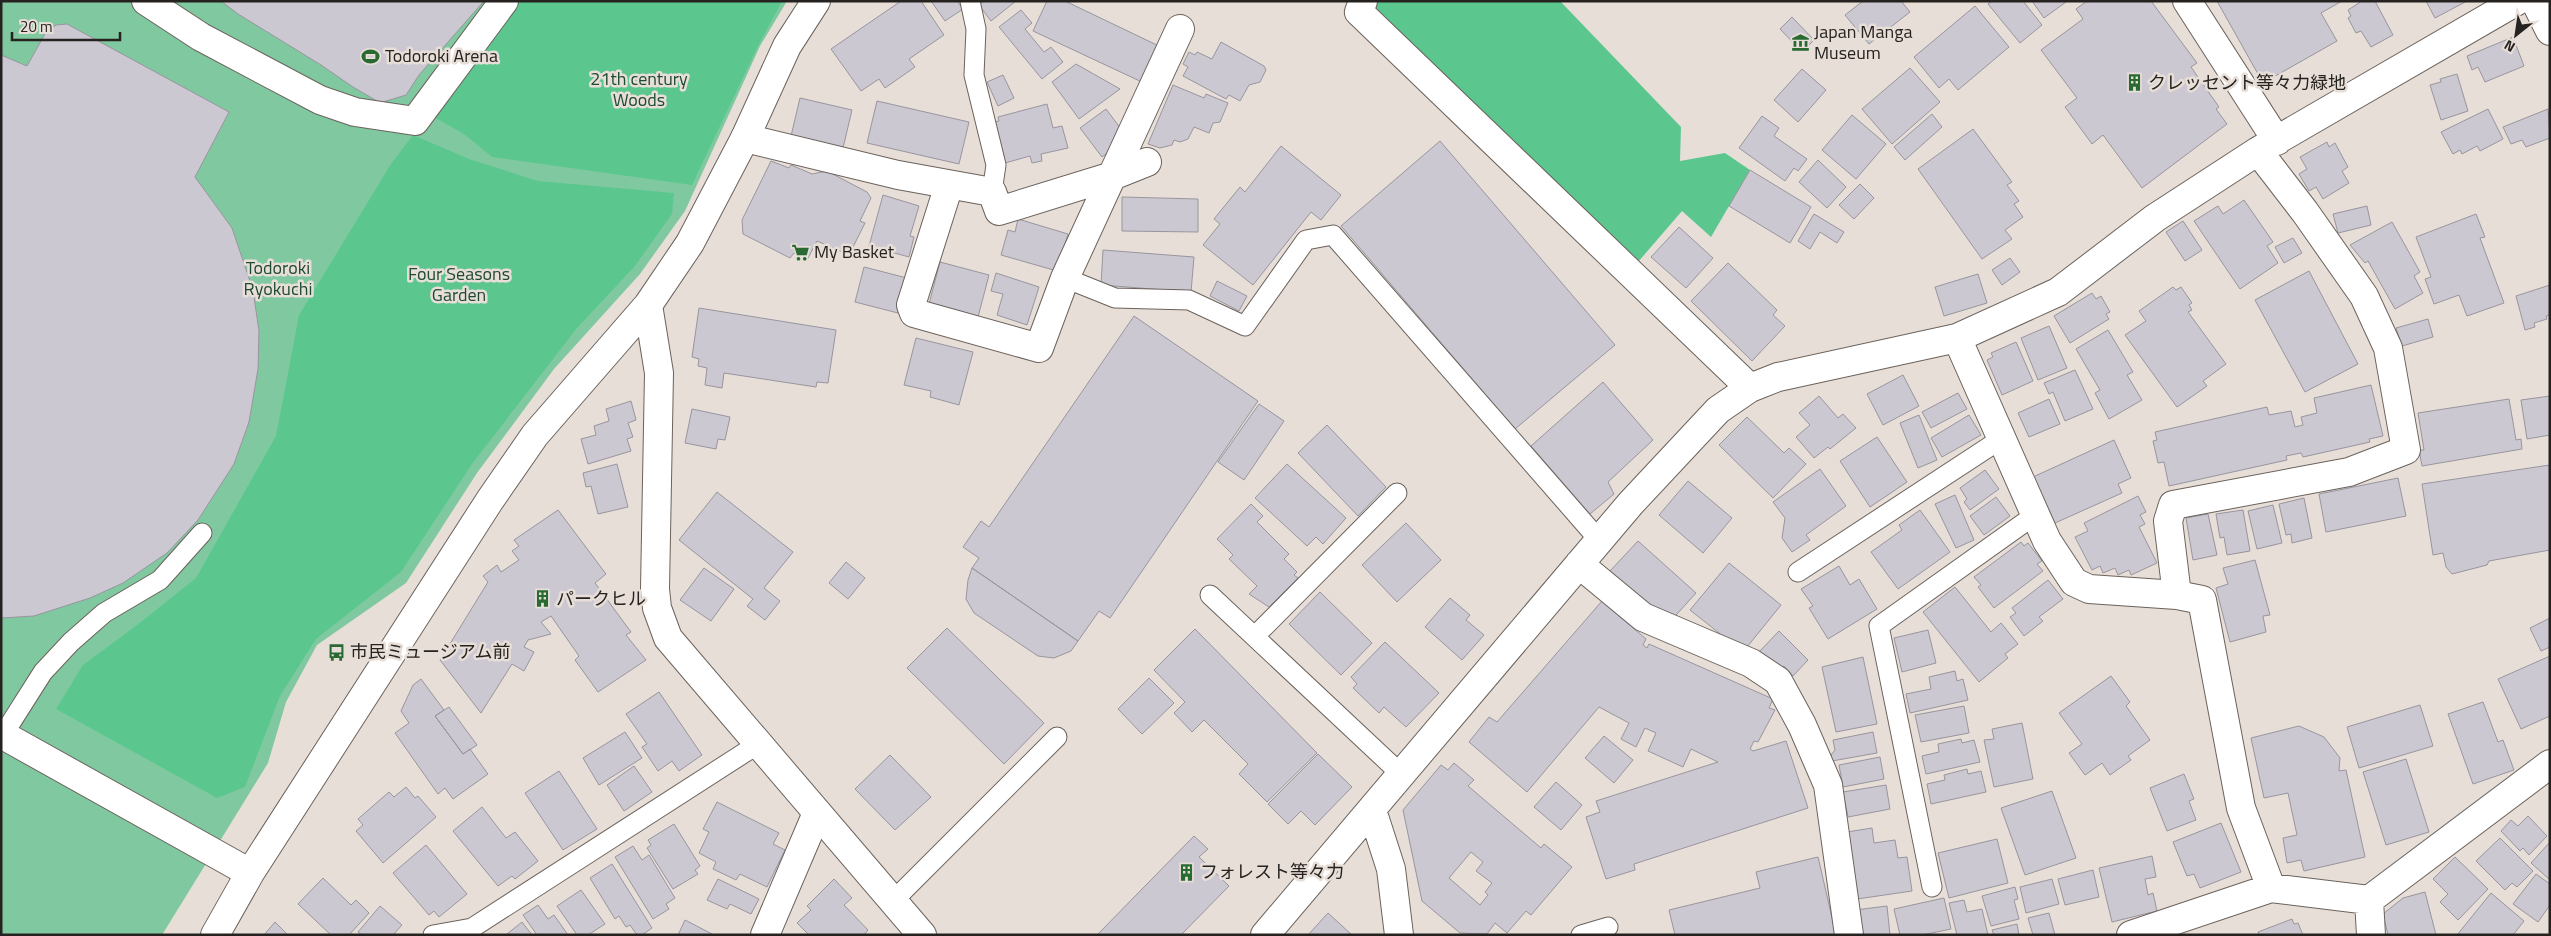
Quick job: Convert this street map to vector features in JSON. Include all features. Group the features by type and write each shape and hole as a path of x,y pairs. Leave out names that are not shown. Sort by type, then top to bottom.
{"main road":[{"path":"146,1 201,37 320,100 355,112 415,121 504,1"},
{"path":"215,935 250,873 490,500 529,443 648,305 690,243 745,138 787,46 816,1"},
{"path":"1363,1 1359,12 1750,388"},
{"path":"2177,596 2168,521 2172,505 2349,472 2406,450 2388,348 2364,296 2305,212 2187,1"},
{"path":"1265,935 1599,540 1718,410 1750,388 1778,377 1957,338 2058,292 2154,218 2267,146 2518,1"},
{"path":"2535,1 2550,30"},
{"path":"950,185 911,305 914,313 1039,348 1065,278 1180,29"},
{"path":"745,138 898,176 992,192 999,211 1112,176 1147,162"},
{"path":"648,305 659,373 655,589 657,608 668,638 922,935"},
{"path":"1957,338 2047,541 2074,582 2089,589 2177,596 2202,600 2241,808 2271,888"},
{"path":"1579,564 1643,617 1751,663 1778,681 1802,725 1828,785 1849,935"},
{"path":"2,735 250,873"},
{"path":"2131,935 2271,888 2369,900 2550,764"},
{"path":"1372,810 1391,870 1399,935"},
{"path":"765,935 817,813"},
{"path":"2369,900 2371,935"}],"lane":[{"path":"970,1 976,29 974,75 996,165 992,192"},
{"path":"1065,278 1115,298 1189,300 1246,326 1306,240 1333,235 1599,540"},
{"path":"1798,572 2001,439"},
{"path":"1255,636 1397,493"},
{"path":"1932,887 1879,626 2035,514"},
{"path":"2,735 43,672 70,642 104,613 160,580 202,533"},
{"path":"1210,594 1402,775"},
{"path":"894,901 1057,737"},
{"path":"433,935 472,928 758,744"},
{"path":"1581,935 1608,927"}],"green space":[{"name":"Todoroki Ryokuchi","path":"1,1 787,1 760,46 685,211 640,274 554,369 477,473 406,583 317,645 286,702 268,763 162,935 1,935"},
{"name":"21th century Woods","path":"513,1 782,1 758,46 692,185 492,157 464,134 432,116"},
{"path":"1374,1 1560,1 1681,127 1680,161 1725,153 1750,170 1711,237 1682,211 1638,262 1372,7"},
{"name":"Four Seasons Garden","path":"413,135 469,159 538,181 674,193 672,214 635,266 577,328 472,464 401,572 316,639 280,696 245,787 217,798 56,709 83,665 196,578 276,436 299,315 391,164"}],"building":[{"name":"Todoroki Arena","path":"221,1 484,1 419,75 406,95 383,102 377,101 353,87 238,14"},
{"path":"901,1 921,1 944,35 909,59 915,67 885,88 879,79 861,91 831,49"},
{"path":"931,1 957,1 963,9 945,21"},
{"path":"984,1 1016,1 991,21 979,5"},
{"path":"1047,1 1065,1 1161,47 1144,83 1033,31"},
{"path":"1863,1 1901,1 1910,12 1869,44 1845,15"},
{"path":"1992,1 2023,1 2042,25 2020,43 1988,4"},
{"path":"2032,1 2065,1 2066,2 2044,18"},
{"name":"クレッセント等々力緑地","path":"2087,1 2151,1 2197,63 2191,67 2219,107 2216,109 2227,124 2142,188 2103,135 2092,144 2065,107 2077,98 2041,50 2083,19 2076,9"},
{"path":"2217,1 2342,1 2321,13 2337,41 2263,83"},
{"path":"2362,1 2375,1 2393,35 2371,47 2361,31 2356,33 2348,18 2351,16 2348,10"},
{"path":"2426,1 2467,1 2435,18"},
{"path":"1975,6 2009,47 1958,90 1949,79 1939,88 1914,57"},
{"path":"1021,10 1032,23 1025,29 1044,52 1051,47 1063,62 1042,79 999,27"},
{"path":"1792,17 1814,40 1802,52 1780,29"},
{"path":"67,24 229,112 195,177 232,228 253,290 259,331 258,369 249,422 234,464 198,520 167,553 123,583 90,598 34,616 1,618 1,55 27,66 46,32 56,25"},
{"path":"2513,37 2524,66 2485,82 2478,67 2472,70 2467,56"},
{"path":"1221,42 1264,66 1266,70 1260,82 1249,85 1240,101 1229,95 1226,99 1183,76 1188,67 1183,64 1189,52 1195,55 1197,52 1212,59"},
{"path":"1076,64 1120,89 1079,119 1052,82"},
{"path":"1910,68 1940,102 1892,144 1862,109"},
{"path":"1802,69 1826,90 1798,122 1774,100"},
{"path":"2457,74 2468,111 2441,120 2430,85 2441,82 2440,79"},
{"path":"1003,75 1014,98 998,106 987,82"},
{"path":"1173,85 1204,98 1206,94 1228,103 1220,122 1213,123 1209,133 1194,127 1188,139 1180,142 1174,140 1172,145 1160,148 1148,144"},
{"path":"800,98 852,110 843,148 791,136"},
{"path":"877,101 969,122 959,164 867,143"},
{"path":"1047,104 1053,128 1062,126 1068,148 1041,154 1042,161 1032,163 1030,156 1005,163 994,122 999,121 998,117"},
{"path":"1106,109 1124,133 1120,143 1102,157 1080,128"},
{"path":"2488,109 2503,139 2480,151 2477,146 2462,154 2460,150 2453,154 2441,132"},
{"path":"2548,109 2550,138 2526,147 2522,140 2511,144 2503,127"},
{"path":"1932,114 1942,127 1905,160 1894,147"},
{"path":"1852,115 1886,144 1856,179 1822,150"},
{"path":"1762,116 1779,128 1774,136 1807,159 1798,171 1794,168 1785,181 1739,148"},
{"path":"1973,129 2012,182 2007,185 2019,201 2014,204 2023,217 2005,230 2012,239 1982,259 1918,169"},
{"path":"1440,141 1615,345 1515,429 1341,226"},
{"path":"2327,142 2329,147 2335,143 2348,167 2342,171 2349,183 2323,199 2316,187 2309,191 2299,174 2307,169 2300,157"},
{"path":"1281,146 1341,195 1321,220 1311,212 1253,285 1203,245 1220,224 1214,219 1240,187 1245,192"},
{"path":"1818,160 1846,187 1827,208 1799,182"},
{"path":"771,161 789,168 791,165 812,174 827,171 867,192 871,198 860,221 865,223 849,255 817,241 807,260 794,253 790,258 743,234 742,220"},
{"path":"1750,170 1811,207 1790,243 1729,206"},
{"path":"1860,184 1874,198 1854,219 1839,205"},
{"path":"883,195 919,206 910,236 914,237 909,257 869,246"},
{"path":"1122,197 1198,199 1198,232 1122,231"},
{"path":"2244,200 2273,242 2267,246 2278,263 2240,289 2194,221 2218,206 2223,214"},
{"path":"2367,206 2371,225 2338,233 2333,214"},
{"path":"1814,214 1844,232 1837,243 1820,232 1810,249 1798,241"},
{"path":"2476,214 2485,237 2480,238 2504,303 2467,316 2459,295 2434,304 2425,279 2431,277 2416,237"},
{"path":"1018,219 1068,234 1057,271 1001,255 1008,230 1015,232"},
{"path":"2183,221 2202,250 2185,261 2166,232"},
{"path":"2392,222 2420,272 2414,276 2423,293 2395,309 2368,261 2365,263 2350,245"},
{"path":"1679,227 1713,258 1686,288 1651,257"},
{"path":"2293,238 2302,253 2284,263 2275,247"},
{"path":"1103,250 1194,257 1191,292 1101,285"},
{"path":"2010,258 2020,272 2002,285 1992,270"},
{"path":"940,262 989,275 978,317 929,304"},
{"path":"1728,263 1777,310 1773,315 1785,326 1752,361 1691,301"},
{"path":"864,267 907,278 898,313 855,302"},
{"path":"2309,271 2358,364 2305,392 2255,300"},
{"path":"996,273 1039,287 1027,325 997,315 1003,294 991,291"},
{"path":"1978,274 1987,303 1944,316 1935,287"},
{"path":"1217,281 1247,296 1239,311 1210,296"},
{"path":"2550,285 2550,315 2546,316 2547,319 2534,323 2535,327 2525,330 2516,296"},
{"path":"2173,287 2176,290 2181,287 2192,303 2189,305 2192,310 2188,312 2226,364 2203,381 2207,386 2177,407 2125,335 2146,321 2139,311"},
{"path":"2092,293 2096,299 2101,296 2110,312 2106,314 2109,319 2070,343 2054,316"},
{"path":"699,308 836,330 828,383 817,382 816,387 724,373 722,388 705,385 707,368 698,366 699,359 692,357"},
{"path":"1134,316 1258,401 1110,618 1099,611 1078,641 972,568 979,558 963,547 981,521 989,527"},
{"path":"2428,319 2433,337 2402,346 2396,328"},
{"path":"2049,326 2067,368 2038,380 2021,338"},
{"path":"2108,330 2133,372 2127,375 2142,400 2109,419 2095,393 2100,390 2076,349"},
{"path":"916,338 973,352 959,405 930,397 931,391 904,385"},
{"path":"2016,342 2033,381 2002,395 1987,360 1993,357 1991,353"},
{"path":"2075,370 2093,409 2065,421 2053,392 2049,394 2044,383"},
{"path":"1903,375 1919,406 1883,425 1867,394"},
{"path":"1603,382 1653,440 1608,482 1614,494 1590,514 1531,446"},
{"path":"2371,385 2383,436 2369,439 2370,442 2303,457 2301,453 2286,456 2287,460 2169,486 2164,462 2158,463 2153,441 2157,440 2155,432 2267,407 2269,415 2291,411 2295,427 2303,425 2301,417 2317,413 2314,398"},
{"path":"1958,393 1967,409 1931,428 1922,412"},
{"path":"1819,396 1838,418 1843,414 1856,428 1830,449 1828,447 1814,458 1796,437 1810,425 1799,413"},
{"path":"2550,396 2550,435 2527,439 2521,400"},
{"path":"2049,399 2060,424 2029,437 2018,413"},
{"path":"2509,399 2516,440 2521,439 2522,449 2422,466 2419,450 2424,450 2418,413"},
{"path":"631,401 636,420 628,423 633,437 627,439 631,451 588,464 581,439 596,435 594,426 609,421 606,409"},
{"path":"1259,404 1284,421 1244,480 1218,462"},
{"path":"692,409 730,417 725,440 718,439 716,449 685,443"},
{"path":"1919,415 1937,460 1918,468 1900,423"},
{"path":"1969,415 1981,435 1942,457 1931,438"},
{"path":"1747,417 1784,453 1789,448 1806,464 1773,498 1719,445"},
{"path":"1327,425 1386,487 1358,516 1298,453"},
{"path":"1877,437 1907,482 1870,507 1840,461"},
{"path":"2114,440 2131,478 2118,484 2122,493 2055,523 2033,477"},
{"path":"617,464 628,507 598,514 591,486 586,487 583,473"},
{"path":"1287,464 1346,518 1323,544 1316,537 1307,546 1255,498"},
{"path":"2550,465 2550,550 2489,561 2487,565 2452,574 2446,567 2443,553 2433,555 2422,484"},
{"path":"1820,469 1846,506 1806,535 1810,540 1792,552 1782,538 1785,518 1773,502"},
{"path":"1985,470 1999,489 1970,510 1964,502 1967,499 1960,488"},
{"path":"2398,478 2406,516 2326,532 2319,494"},
{"path":"1688,481 1732,518 1703,553 1659,515"},
{"path":"717,492 793,552 764,588 780,601 765,620 747,606 753,599 679,540"},
{"path":"1955,495 1974,540 1956,548 1935,504"},
{"path":"2138,496 2146,512 2140,515 2145,524 2139,527 2157,563 2131,575 2129,570 2118,575 2115,568 2103,573 2100,566 2092,570 2075,537 2088,531 2084,523"},
{"path":"1996,497 2010,516 1984,535 1970,516"},
{"path":"2304,498 2312,538 2292,543 2291,534 2286,535 2279,504"},
{"path":"1251,504 1263,516 1257,522 1289,554 1284,559 1297,572 1294,575 1298,578 1269,607 1249,594 1257,586 1229,559 1233,555 1217,539"},
{"path":"2273,505 2282,543 2257,549 2248,511"},
{"name":"パークヒル","path":"558,510 606,574 595,583 631,632 626,635 646,660 598,692 575,660 579,656 551,616 541,622 551,634 528,640 524,647 534,652 524,671 512,664 481,713 440,660 488,582 483,576 497,565 501,572 519,560 512,551 519,546 514,540"},
{"path":"1920,510 1950,552 1898,589 1871,552 1902,530 1899,525"},
{"path":"2243,510 2250,551 2227,555 2224,537 2220,538 2216,514"},
{"path":"2208,514 2217,555 2193,560 2186,518"},
{"path":"1406,523 1441,560 1397,602 1362,565"},
{"path":"1638,541 1696,593 1668,624 1610,571"},
{"path":"2021,542 2024,546 2028,543 2042,561 2037,564 2043,571 1994,608 1978,587 1981,585 1974,577"},
{"path":"2255,560 2270,615 2263,616 2266,632 2230,642 2216,588 2228,584 2223,568"},
{"path":"846,562 865,578 848,599 829,583"},
{"path":"1729,563 1781,605 1743,652 1690,610"},
{"path":"1839,566 1850,585 1859,579 1877,609 1828,639 1809,608 1813,606 1801,589"},
{"path":"704,568 734,589 711,621 680,600"},
{"path":"972,568 1078,641 1071,651 1054,658 1038,656 974,613 966,599 968,580"},
{"path":"2048,580 2063,599 2039,617 2043,621 2024,636 2010,617 2016,613 2012,608"},
{"path":"1955,587 1991,632 2001,623 2018,644 2005,654 2008,658 1979,682 1923,612"},
{"path":"1320,592 1372,643 1341,675 1289,624"},
{"path":"1450,598 1470,615 1466,620 1484,635 1462,660 1425,627"},
{"path":"1602,601 1646,639 1643,645 1647,648 1649,644 1773,699 1769,708 1775,710 1758,742 1754,741 1750,749 1753,751 1786,741 1808,808 1634,864 1635,870 1606,879 1586,817 1600,812 1596,801 1718,762 1691,749 1683,767 1648,751 1656,733 1645,728 1636,747 1621,739 1629,723 1599,707 1527,792 1469,742 1489,717 1497,722"},
{"path":"2550,618 2550,647 2541,651 2530,628"},
{"path":"947,628 1044,723 1004,764 907,668"},
{"path":"1195,629 1317,753 1267,802 1239,774 1248,764 1204,720 1192,732 1174,713 1185,702 1154,670"},
{"path":"1928,630 1936,663 1902,672 1894,638"},
{"path":"1779,631 1808,660 1793,676 1784,666 1779,672 1759,652"},
{"path":"1385,642 1439,693 1406,727 1384,707 1379,713 1353,688 1357,684 1351,677"},
{"path":"2550,656 2550,716 2521,729 2498,679"},
{"path":"1863,657 1877,724 1836,732 1822,667"},
{"path":"1955,671 1957,681 1963,679 1968,700 1910,713 1906,694 1931,689 1929,677"},
{"path":"2111,676 2130,702 2126,706 2150,740 2128,756 2131,760 2110,775 2102,763 2085,775 2069,753 2082,744 2059,713"},
{"path":"1149,678 1174,703 1142,734 1118,709"},
{"path":"421,679 444,710 435,716 463,754 470,749 488,774 453,799 445,788 438,794 395,733 409,723 401,711 413,685"},
{"path":"659,692 702,755 679,771 672,761 658,771 642,747 647,744 626,714"},
{"path":"2483,702 2498,742 2503,740 2514,770 2473,784 2448,714"},
{"path":"2420,705 2433,746 2359,768 2347,727"},
{"path":"1964,706 1969,733 1921,742 1915,715"},
{"path":"449,707 477,745 463,754 435,716"},
{"path":"2022,723 2033,779 1994,787 1984,740 1994,739 1992,729"},
{"path":"2299,726 2324,737 2340,758 2339,771 2346,770 2365,857 2304,871 2301,860 2287,863 2283,838 2297,835 2288,793 2264,798 2251,738"},
{"path":"625,732 642,758 599,785 583,758"},
{"path":"1873,732 1877,753 1832,761 1831,755 1835,750 1833,740"},
{"path":"1604,736 1633,760 1614,783 1585,758"},
{"path":"1961,739 1962,743 1974,740 1980,762 1926,774 1922,756 1939,752 1938,744"},
{"path":"1318,754 1352,787 1315,825 1301,811 1288,824 1268,804"},
{"path":"890,755 931,797 895,830 855,789"},
{"path":"1880,757 1884,779 1843,787 1839,765"},
{"path":"2406,759 2429,832 2386,845 2363,772"},
{"path":"1454,763 1474,780 1468,786 1541,848 1544,844 1572,867 1531,915 1526,911 1507,933 1495,923 1487,934 1460,933 1422,901 1403,810 1441,765 1448,770","holes":["1471,852 1483,862 1476,871 1492,883 1485,892 1488,895 1480,905 1449,878"]},
{"path":"634,766 652,792 624,811 607,785"},
{"path":"1967,769 1968,774 1981,771 1986,792 1931,804 1927,784 1945,780 1944,775"},
{"path":"559,771 597,829 563,850 525,793"},
{"path":"2184,774 2194,799 2189,801 2196,820 2167,831 2150,788"},
{"path":"1556,782 1582,805 1561,830 1534,807"},
{"path":"1886,785 1890,809 1848,817 1843,792"},
{"path":"406,787 415,798 418,796 436,817 383,863 356,831 363,825 358,819 389,792 394,797"},
{"path":"2052,791 2076,858 2025,875 2001,808"},
{"path":"717,802 779,833 773,844 785,850 767,887 740,874 736,880 713,869 716,862 699,853 709,832 703,829"},
{"path":"482,807 506,838 515,832 538,861 515,879 512,876 498,886 453,831"},
{"path":"2528,816 2547,836 2529,855 2523,848 2520,851 2501,831 2511,820 2518,826"},
{"path":"2221,823 2241,872 2200,888 2194,874 2187,876 2173,842"},
{"path":"674,824 700,866 695,870 698,874 673,889 647,848 651,845 648,840"},
{"path":"1872,828 1874,843 1895,840 1898,858 1907,857 1912,891 1857,899 1847,832"},
{"name":"フォレスト等々力","path":"1194,836 1208,849 1199,857 1229,886 1181,935 1097,935"},
{"path":"2500,838 2533,871 2517,887 2512,883 2505,890 2476,861"},
{"path":"1997,839 2008,883 1949,898 1938,853"},
{"path":"2550,842 2550,880 2531,863"},
{"path":"426,845 467,894 439,917 434,911 429,915 393,873"},
{"path":"633,846 642,860 649,855 675,898 666,904 669,909 653,919 615,857"},
{"path":"2152,856 2156,877 2145,879 2148,895 2153,893 2157,911 2112,922 2099,868"},
{"path":"1818,857 1836,935 1675,935 1669,910 1760,888 1756,872"},
{"path":"2455,857 2488,889 2458,920 2440,902 2448,894 2433,879"},
{"path":"612,864 652,928 642,935 637,935 630,925 626,927 619,916 615,919 590,878"},
{"path":"2093,870 2099,897 2065,905 2058,879"},
{"path":"2536,874 2550,884 2550,905 2538,922 2513,904"},
{"path":"323,878 351,905 356,900 369,913 349,935 331,935 298,904"},
{"path":"718,879 759,899 751,914 730,904 727,909 707,900"},
{"path":"834,879 852,898 844,905 868,930 864,935 809,935 797,923 811,910 807,906"},
{"path":"2052,879 2059,904 2026,913 2020,887"},
{"path":"2015,887 2018,899 2014,900 2019,919 1991,926 1982,896"},
{"path":"581,890 605,924 588,935 577,935 557,906"},
{"path":"2425,892 2436,935 2388,935 2383,914 2403,898"},
{"path":"2491,893 2524,921 2513,935 2457,935"},
{"path":"1944,898 1951,929 1922,935 1900,935 1894,909"},
{"path":"1964,900 1967,912 1982,909 1988,935 1957,935 1949,903"},
{"path":"538,905 548,919 554,915 568,935 537,935 523,915"},
{"path":"380,906 402,925 393,935 362,935 358,932"},
{"path":"1887,906 1890,935 1858,935 1855,910"},
{"path":"1328,913 1352,935 1308,935"},
{"path":"2049,913 2055,935 2033,935 2028,918"},
{"path":"2292,919 2294,924 2298,923 2303,935 2259,935 2258,932"},
{"path":"685,920 714,935 678,935"},
{"path":"275,922 288,935 264,935"},
{"path":"522,922 532,935 507,934"},
{"path":"2017,924 2019,935 1994,935 1992,930"}],"place":[{"name":"Japan Manga Museum","path":"1800,42"},
{"name":"Todoroki Arena","path":"371,56"},
{"name":"クレッセント等々力緑地","path":"2134,83"},
{"name":"My Basket","path":"800,252"},
{"name":"パークヒル","path":"542,599"},
{"name":"市民ミュージアム前","path":"336,652"},
{"name":"フォレスト等々力","path":"1186,872"}]}
